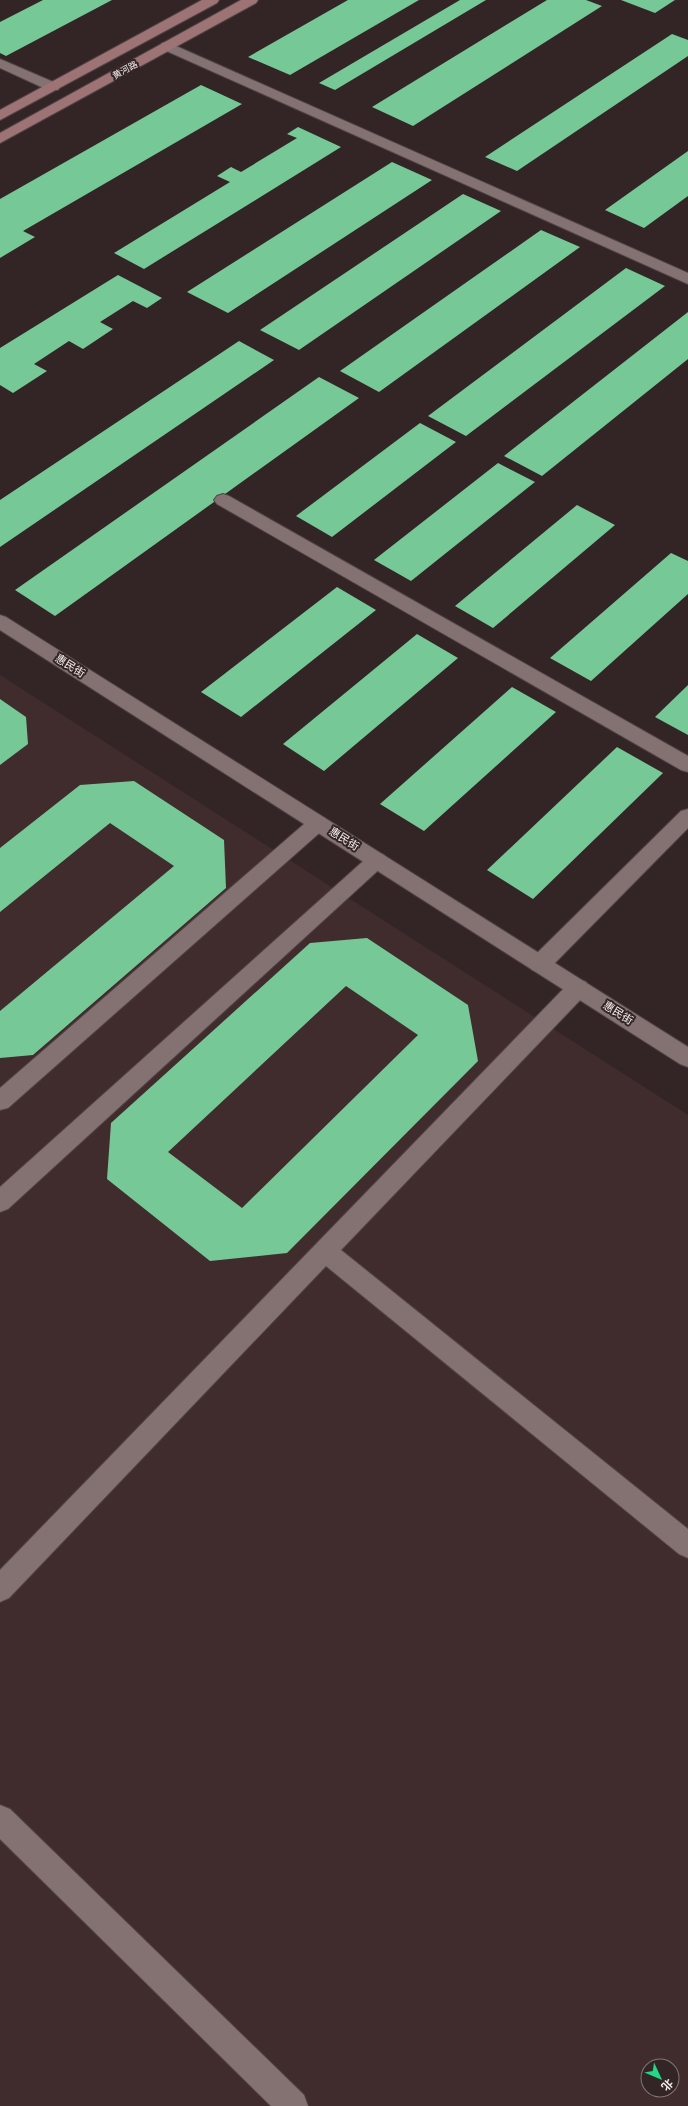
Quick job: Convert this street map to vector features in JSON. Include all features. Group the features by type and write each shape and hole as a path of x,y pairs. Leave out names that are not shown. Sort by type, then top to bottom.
{"main road":[{"name":"黄河路","path":"0,116 212,0"},
{"name":"黄河路","path":"0,139 251,0"}],"street":[{"path":"167,46 688,279"},
{"path":"0,63 53,88"},
{"path":"223,500 688,765"},
{"name":"惠民街","path":"0,621 688,1058"},
{"path":"540,964 688,816"},
{"path":"0,1101 318,823"},
{"path":"0,1202 377,860"},
{"path":"0,1589 578,988"},
{"path":"325,1251 688,1545"},
{"path":"0,1819 293,2106"}],"shaded area":[{"path":"0,675 688,1115 688,2106 0,2106"}],"building":[{"path":"43,0 112,0 6,56 0,53 0,22"},
{"path":"348,0 419,0 290,75 248,57"},
{"path":"460,0 486,0 335,90 319,83"},
{"path":"547,0 586,0 602,6 413,126 372,107"},
{"path":"621,0 675,0 655,13"},
{"path":"672,34 688,40 688,56 517,171 485,157"},
{"path":"201,85 242,104 23,231 35,237 0,258 0,199"},
{"path":"298,127 341,147 144,269 114,253 230,182 217,176 231,167 241,172 297,138 287,134"},
{"path":"688,151 688,196 644,228 605,210"},
{"path":"392,162 432,180 228,313 187,292"},
{"path":"463,194 501,211 299,350 260,330"},
{"path":"541,230 580,247 379,392 340,371"},
{"path":"626,268 665,286 466,436 428,416"},
{"path":"118,275 162,298 147,308 133,301 100,322 113,329 83,349 69,341 34,364 47,371 13,393 0,385 0,348"},
{"path":"688,312 688,359 542,476 504,456"},
{"path":"239,341 274,360 0,547 0,500"},
{"path":"319,377 359,398 55,616 15,590"},
{"path":"420,423 456,442 332,537 296,516"},
{"path":"498,463 535,482 411,581 374,560"},
{"path":"577,505 615,525 493,628 455,606"},
{"path":"671,553 688,561 688,594 591,681 550,658"},
{"path":"337,587 376,610 241,717 201,692"},
{"path":"417,634 458,658 324,771 283,744"},
{"path":"688,685 688,735 655,717"},
{"path":"512,687 556,712 424,831 380,804"},
{"path":"0,699 26,717 28,744 0,765"},
{"path":"617,747 663,773 533,899 487,870"},
{"path":"134,781 224,840 226,888 33,1055 0,1058 0,1011 174,866 110,823 0,912 0,848 80,785"},
{"path":"367,938 468,1005 478,1061 287,1253 210,1261 107,1179 111,1123 310,943","holes":["346,986 418,1035 242,1208 168,1152"]}]}
